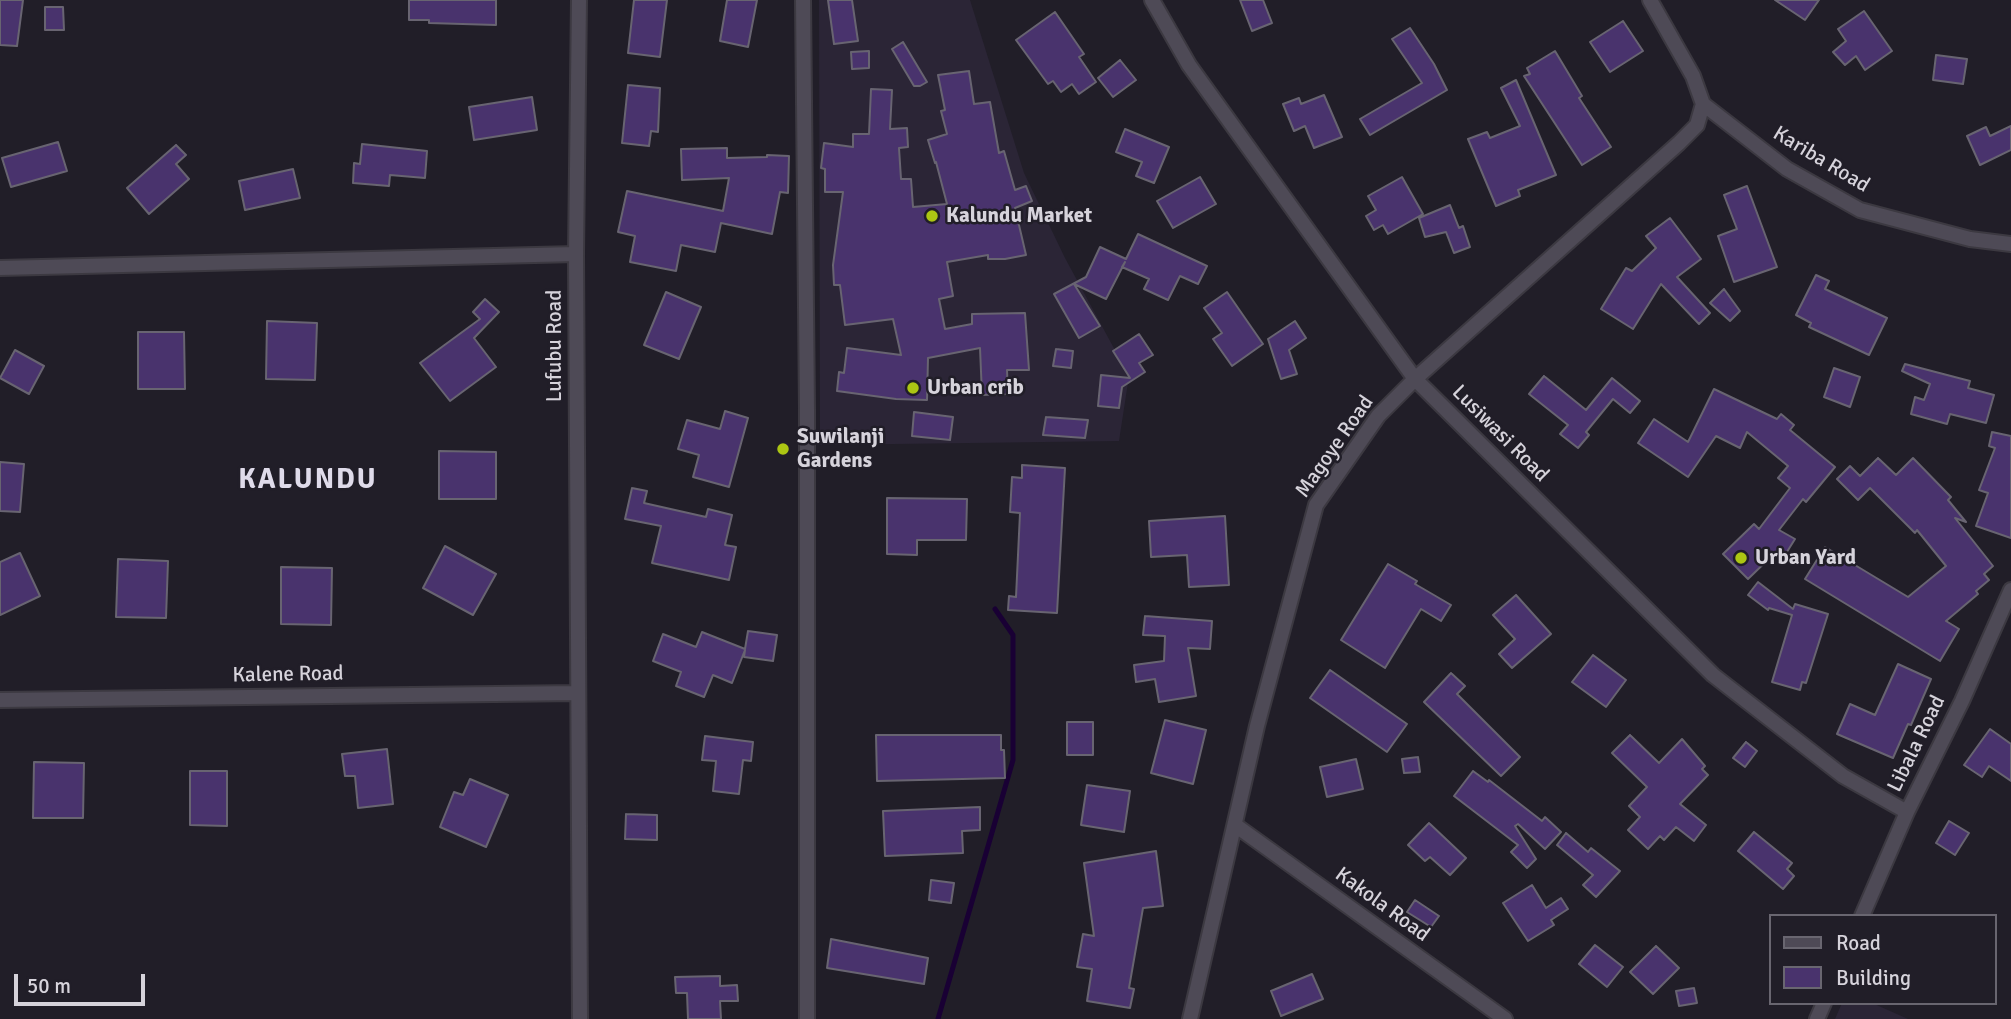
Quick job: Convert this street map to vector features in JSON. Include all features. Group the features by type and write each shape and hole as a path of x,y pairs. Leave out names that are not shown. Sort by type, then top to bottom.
{"street":[{"name":"Lufubu Road","path":"579,0 576,254 580,1019"},
{"path":"803,0 807,409 807,1019"},
{"name":"Lusiwasi Road","path":"1152,0 1189,65 1415,379 1713,676 1843,776 1907,812"},
{"path":"1650,0 1693,76 1703,104"},
{"name":"Magoye Road","path":"1190,1019 1257,726 1316,505 1378,416 1415,379 1698,125 1703,104"},
{"name":"Kariba Road","path":"1703,104 1787,169 1860,210 1970,239 2011,244"},
{"path":"0,268 576,254"},
{"name":"Libala Road","path":"1863,914 1907,812 1962,701 2011,590"},
{"name":"Kalene Road","path":"0,699 577,693"},
{"name":"Kakola Road","path":"1235,825 1505,1019"}],"shaded area":[{"name":"Kalundu Market","path":"819,0 970,0 1024,173 1065,258 1129,376 1119,441 820,445"},
{"path":"1841,1005 1876,1005 1908,1019 1835,1019"}],"building":[{"path":"0,0 23,0 17,46 0,45"},
{"path":"409,0 496,0 496,25 409,20"},
{"path":"634,0 667,0 660,57 628,53"},
{"path":"727,0 757,0 748,47 720,41"},
{"path":"828,0 852,0 858,41 834,44"},
{"path":"1240,0 1263,0 1272,23 1252,31"},
{"path":"1775,0 1819,0 1805,20"},
{"path":"45,7 63,7 64,30 45,30"},
{"path":"1864,11 1892,51 1865,70 1856,56 1845,65 1833,52 1846,41 1838,29"},
{"path":"1055,12 1084,54 1079,57 1096,82 1079,94 1072,84 1061,92 1053,81 1048,84 1016,40"},
{"path":"1623,21 1643,51 1610,72 1590,42"},
{"path":"1410,28 1434,64 1447,90 1370,135 1360,119 1422,83 1392,39"},
{"path":"903,42 927,82 920,86 914,86 892,49"},
{"path":"869,51 869,68 852,69 851,52"},
{"path":"1555,51 1582,96 1579,98 1611,147 1582,165 1524,76 1530,74 1527,68"},
{"path":"1936,55 1967,59 1963,84 1933,80"},
{"path":"1120,60 1136,80 1113,97 1098,78"},
{"path":"969,71 974,104 990,102 999,153 1004,151 1015,190 1026,186 1032,201 1015,208 1026,255 988,259 988,255 947,262 953,296 939,299 945,329 972,324 972,314 1025,313 1029,370 1007,370 1008,394 982,395 980,348 928,358 927,400 837,391 839,372 844,373 847,348 901,355 893,319 845,325 840,285 834,285 833,265 843,192 825,192 825,169 821,168 824,143 853,147 853,134 869,134 871,89 892,90 890,129 907,128 908,147 899,148 901,179 911,179 913,207 947,204 928,140 947,134 941,111 945,110 938,75"},
{"path":"1516,80 1556,175 1518,190 1520,196 1496,206 1468,139 1487,132 1490,138 1520,126 1501,88"},
{"path":"628,85 660,88 658,132 651,131 649,146 622,143"},
{"path":"1324,95 1342,137 1314,148 1305,126 1294,131 1283,104 1299,98 1301,104"},
{"path":"532,97 537,130 474,140 469,107"},
{"path":"2011,126 2011,150 1980,165 1967,136 1986,127 1990,136"},
{"path":"1125,129 1169,147 1154,183 1136,176 1142,162 1116,152"},
{"path":"58,142 67,171 11,187 2,158"},
{"path":"362,144 427,151 425,178 390,175 389,186 353,183 354,163 360,164"},
{"path":"176,145 186,155 176,164 189,179 149,214 127,188"},
{"path":"727,148 727,158 789,156 788,193 780,192 772,234 721,223 715,252 681,245 676,271 630,262 635,236 618,232 627,191 723,211 729,178 682,180 681,149"},
{"path":"293,169 300,198 245,210 239,181"},
{"path":"1200,177 1216,204 1173,228 1157,201"},
{"path":"1402,177 1423,214 1388,234 1383,225 1374,230 1366,216 1376,210 1368,196"},
{"path":"1747,186 1777,267 1734,282 1718,236 1737,229 1724,195"},
{"path":"1450,205 1459,228 1463,226 1470,247 1454,253 1446,232 1425,237 1419,218"},
{"path":"1670,218 1701,259 1677,277 1710,313 1699,324 1661,284 1633,329 1601,309 1626,268 1632,271 1656,248 1646,236"},
{"path":"1138,234 1207,266 1198,284 1180,276 1168,300 1144,289 1149,279 1122,267 1106,299 1074,284 1100,326 1079,338 1054,294 1086,277 1100,247 1126,259"},
{"path":"1816,275 1829,281 1825,289 1887,318 1869,355 1809,327 1811,323 1796,315"},
{"path":"1724,289 1740,311 1730,321 1710,303"},
{"path":"666,292 701,307 679,359 644,345"},
{"path":"1227,292 1263,344 1232,366 1213,339 1222,333 1204,308"},
{"path":"485,299 499,312 474,338 496,367 450,401 420,363 480,319 473,312"},
{"path":"267,321 317,323 315,380 266,379"},
{"path":"1295,321 1306,338 1289,350 1297,374 1281,379 1268,339"},
{"path":"138,332 184,332 185,389 138,389"},
{"path":"1139,334 1153,355 1139,363 1145,372 1122,387 1119,408 1098,406 1101,375 1130,378 1113,351"},
{"path":"1056,349 1073,351 1071,368 1053,366"},
{"path":"15,350 44,366 29,394 0,378"},
{"path":"1905,364 1970,381 1968,388 1994,395 1986,423 1950,414 1947,424 1911,414 1915,397 1924,400 1930,384 1902,371"},
{"path":"1834,368 1860,377 1850,407 1824,397"},
{"path":"1544,376 1586,410 1612,378 1640,401 1630,413 1613,399 1586,432 1589,435 1578,448 1560,434 1568,425 1529,394"},
{"path":"1714,389 1777,419 1781,414 1794,425 1790,430 1835,467 1806,502 1803,499 1779,530 1795,539 1785,555 1778,550 1748,579 1723,554 1754,524 1759,529 1790,488 1778,478 1788,466 1747,432 1740,448 1716,436 1688,477 1638,443 1654,419 1688,442"},
{"path":"725,411 748,418 729,487 693,477 699,455 678,449 687,420 720,429"},
{"path":"914,412 953,417 950,440 912,436"},
{"path":"1046,417 1088,420 1085,438 1043,435"},
{"path":"1992,432 2011,436 2011,538 1976,526 1988,493 1979,490 1995,448 1989,446"},
{"path":"439,451 496,452 496,499 439,499"},
{"path":"1878,458 1896,475 1913,458 1951,497 1948,500 1966,522 1955,518 1993,566 1984,574 1989,580 1976,591 1978,594 1946,621 1959,629 1940,661 1805,579 1825,547 1908,597 1946,566 1917,530 1915,533 1870,488 1858,500 1837,479 1850,466 1860,476"},
{"path":"0,462 24,464 20,512 0,511"},
{"path":"1022,465 1065,468 1057,613 1008,610 1009,596 1016,597 1020,513 1010,512 1012,477 1022,478"},
{"path":"632,488 647,491 644,503 706,517 708,509 732,515 725,545 736,547 729,580 652,563 661,526 625,519"},
{"path":"887,498 967,499 966,540 917,540 917,555 887,554"},
{"path":"1225,516 1229,585 1189,587 1187,555 1151,557 1149,521"},
{"path":"445,546 496,574 473,615 423,588"},
{"path":"20,553 40,596 0,615 0,562"},
{"path":"118,559 168,561 166,618 116,617"},
{"path":"1388,564 1451,605 1441,621 1421,609 1385,668 1341,640"},
{"path":"281,567 332,568 331,625 281,624"},
{"path":"1758,582 1793,609 1795,604 1828,614 1806,683 1802,682 1800,690 1772,682 1792,615 1769,608 1768,610 1748,595"},
{"path":"1516,595 1551,634 1512,668 1499,654 1515,639 1493,615"},
{"path":"1145,616 1212,621 1210,649 1188,648 1196,696 1159,702 1155,679 1136,682 1134,665 1164,661 1165,636 1143,635"},
{"path":"748,631 777,635 773,661 744,657 745,650 732,683 713,675 704,697 676,686 681,672 653,661 663,634 696,647 702,632 745,649"},
{"path":"1593,655 1626,680 1606,707 1572,682"},
{"path":"1898,664 1931,679 1893,758 1837,734 1850,704 1875,715"},
{"path":"1330,670 1407,724 1387,752 1310,698"},
{"path":"1451,673 1465,686 1457,694 1520,757 1501,776 1424,702"},
{"path":"1165,720 1206,730 1193,784 1151,773"},
{"path":"1067,722 1093,722 1093,755 1067,755"},
{"path":"1990,729 2011,744 2011,781 1989,766 1982,777 1964,765"},
{"path":"876,735 1001,735 1005,778 877,781"},
{"path":"1630,735 1659,763 1682,739 1705,766 1702,769 1708,775 1680,804 1706,825 1694,841 1676,827 1664,840 1660,836 1648,849 1628,830 1640,817 1629,806 1647,787 1612,753"},
{"path":"705,736 753,742 751,761 743,760 739,794 713,791 716,761 702,760"},
{"path":"1746,742 1757,751 1745,767 1733,758"},
{"path":"387,749 393,804 358,808 355,776 345,776 342,754"},
{"path":"1418,757 1420,772 1404,773 1402,759"},
{"path":"1356,759 1363,789 1327,797 1320,767"},
{"path":"34,762 84,763 83,818 33,818"},
{"path":"190,771 227,771 227,826 190,825"},
{"path":"1473,771 1488,782 1489,780 1542,821 1545,817 1561,832 1545,849 1518,824 1515,826 1536,859 1527,868 1511,852 1518,845 1454,796"},
{"path":"470,779 508,795 486,847 440,827 454,792 463,795"},
{"path":"1087,785 1130,791 1124,832 1081,825"},
{"path":"980,807 980,830 962,831 963,853 885,856 883,811"},
{"path":"626,814 657,815 657,840 625,839"},
{"path":"1949,821 1969,833 1955,855 1936,843"},
{"path":"1429,823 1466,858 1450,875 1430,857 1425,861 1408,845"},
{"path":"1754,832 1792,863 1787,869 1794,876 1783,889 1738,851"},
{"path":"1566,833 1588,852 1591,848 1620,871 1596,897 1583,885 1593,875 1557,845"},
{"path":"1156,851 1163,906 1143,908 1129,988 1134,989 1130,1008 1087,1001 1092,969 1077,967 1083,934 1094,936 1084,863"},
{"path":"931,880 954,883 951,903 929,900"},
{"path":"1532,885 1546,908 1561,898 1568,909 1551,920 1554,925 1528,941 1503,903"},
{"path":"1415,900 1439,916 1431,927 1407,912"},
{"path":"831,939 928,958 924,984 827,968"},
{"path":"1595,945 1623,967 1607,987 1579,964"},
{"path":"1656,946 1679,968 1653,994 1630,972"},
{"path":"1312,974 1323,999 1281,1016 1271,991"},
{"path":"720,976 720,986 737,985 738,1001 720,1001 721,1019 688,1019 687,993 676,993 675,977"},
{"path":"1694,988 1697,1003 1679,1006 1676,991"}],"waterway":[{"path":"938,1019 1013,760 1013,635 995,609"}],"place":[{"name":"Kalundu Market","path":"932,216"},
{"name":"Urban crib","path":"913,388"},
{"name":"Suwilanji Gardens","path":"783,449"},
{"name":"Urban Yard","path":"1741,558"}],"district":[{"name":"KALUNDU","path":"308,481"}]}
